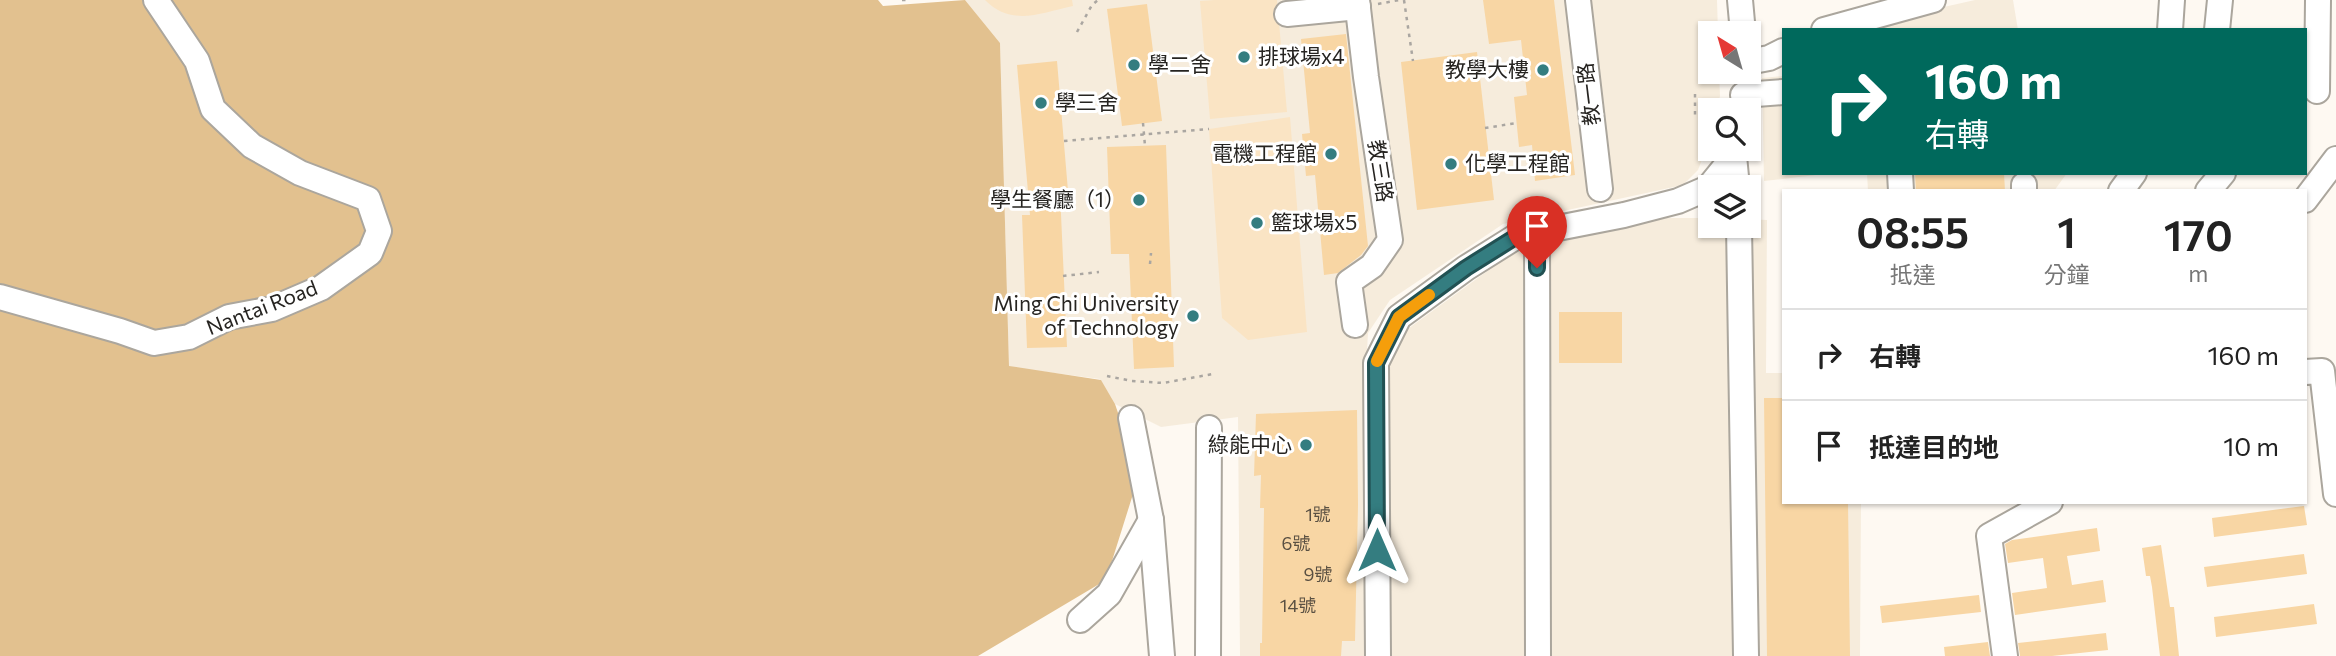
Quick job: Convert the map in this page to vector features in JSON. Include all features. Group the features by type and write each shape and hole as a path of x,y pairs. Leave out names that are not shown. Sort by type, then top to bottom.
{"street":[{"name":"Nantai Road","path":"0,297 154,343 189,337 229,317 272,309 321,288 370,253 379,231 368,199 300,173 252,146 213,109 197,61 156,0"},
{"name":"教一路","path":"1578,0 1600,189"},
{"path":"1740,0 1742,21"},
{"path":"1830,28 1907,4 1933,0"},
{"path":"2170,28 2172,0"},
{"path":"2217,28 2220,0"},
{"path":"2318,0 2319,93"},
{"path":"1287,14 1357,4"},
{"name":"教三路","path":"1355,325 1349,282 1372,266 1390,240 1357,4"},
{"path":"1761,60 1782,52"},
{"path":"1743,92 1782,92"},
{"path":"2307,197 2336,159"},
{"path":"1378,656 1376,363 1399,317 1466,268 1517,236 1624,215 1678,201 1708,188 1729,161"},
{"path":"2210,189 2221,175"},
{"path":"1537,232 1538,656"},
{"path":"1739,238 1746,656"},
{"path":"2307,372 2322,371 2336,494"},
{"path":"1131,418 1151,520 1162,656"},
{"path":"1208,656 1209,428"},
{"path":"2005,656 1989,536 2046,504"},
{"path":"1080,620 1108,594 1151,520"}],"path":[{"path":"1077,32 1092,5 1098,0"},
{"path":"1404,0 1413,61"},
{"path":"1695,94 1695,116 1698,116"},
{"path":"1143,123 1145,146"},
{"path":"1485,128 1517,123"},
{"path":"1064,141 1209,129"},
{"path":"1150,264 1151,253"},
{"path":"1063,276 1099,272"},
{"path":"1107,376 1163,383 1213,374"}],"shaded area":[{"path":"0,0 878,0 883,6 965,0 1000,43 1009,366 1101,380 1115,404 1139,475 1106,580 978,656 0,656"},
{"name":"Ming Chi University of Technology","path":"965,0 1717,0 1718,21 1698,21 1698,84 1720,84 1720,96 1698,98 1698,161 1701,161 1698,170 1683,185 1503,224 1390,300 1368,333 1364,404 1365,656 1240,656 1238,417 1161,427 1115,404 1100,379 1009,367 1000,43"},
{"path":"985,0 1072,0 1073,6 1016,16 995,8"},
{"name":"排球場x4","path":"1277,0 1287,112 1210,119 1200,1"},
{"path":"1975,0 2013,0 2018,28 1873,28 1873,23"},
{"path":"1782,76 1782,175 1816,175 1764,181 1762,78"},
{"name":"籃球場x5","path":"1290,117 1307,332 1248,340 1222,318 1209,129"},
{"path":"1867,175 2066,175 2055,189 1868,189"},
{"path":"1666,218 1698,218 1698,238 1761,238 1761,220 1767,220 1766,373 1782,373 1782,504 1861,504 1860,656 1390,656 1390,365 1405,331 1523,245 1537,240"}],"building":[{"name":"教學大樓","path":"1483,0 1554,0 1575,175 1535,181 1532,145 1519,147 1514,97 1527,95 1521,40 1489,44"},
{"name":"學二舍","path":"1147,4 1162,121 1122,126 1107,9"},
{"name":"電機工程館","path":"1346,34 1368,246 1338,273 1324,275 1315,175 1306,176 1302,134 1310,133 1301,39"},
{"name":"化學工程館","path":"1477,52 1494,200 1417,210 1401,62"},
{"path":"1057,61 1068,191 1060,192 1067,347 1027,348 1022,215 1030,215 1017,65"},
{"path":"1166,145 1174,367 1134,369 1129,254 1111,254 1107,147"},
{"path":"1915,175 2004,175 2005,189 1916,189"},
{"path":"1559,312 1622,312 1622,363 1559,363"},
{"path":"1764,398 1782,398 1782,504 1848,504 1850,656 1767,656"},
{"path":"1357,410 1355,641 1342,641 1341,656 1260,656 1264,508 1260,508 1261,475 1254,476 1256,414"},
{"path":"2304,506 2307,525 2214,537 2212,518"},
{"path":"2097,528 2100,551 2067,556 2072,585 2103,580 2106,602 2015,615 2012,593 2047,588 2043,558 2008,563 2005,544 2012,540"},
{"path":"2161,545 2170,607 2174,607 2179,656 2160,656 2152,587 2150,576 2146,576 2142,548"},
{"path":"2304,554 2307,574 2207,587 2204,567"},
{"path":"1979,595 1981,612 1882,623 1880,606"},
{"path":"2314,604 2317,624 2216,637 2214,617"},
{"path":"2106,633 2108,650 2052,656 2020,656 2018,643"},
{"path":"1988,642 1990,656 1945,656 1944,647"}],"slow traffic":[{"path":"1377,361 1399,317 1429,295"}],"place":[{"name":"排球場x4","path":"1244,57"},
{"name":"學二舍","path":"1134,65"},
{"name":"教學大樓","path":"1543,70"},
{"name":"學三舍","path":"1041,103"},
{"name":"電機工程館","path":"1331,154"},
{"name":"化學工程館","path":"1451,164"},
{"name":"學生餐廳（1）","path":"1139,200"},
{"name":"籃球場x5","path":"1257,223"},
{"name":"Ming Chi University of Technology","path":"1193,316"},
{"name":"綠能中心","path":"1306,445"}],"route":[{"path":"1377,550 1376,363 1399,317 1466,268 1517,236 1537,232 1537,268"}]}
